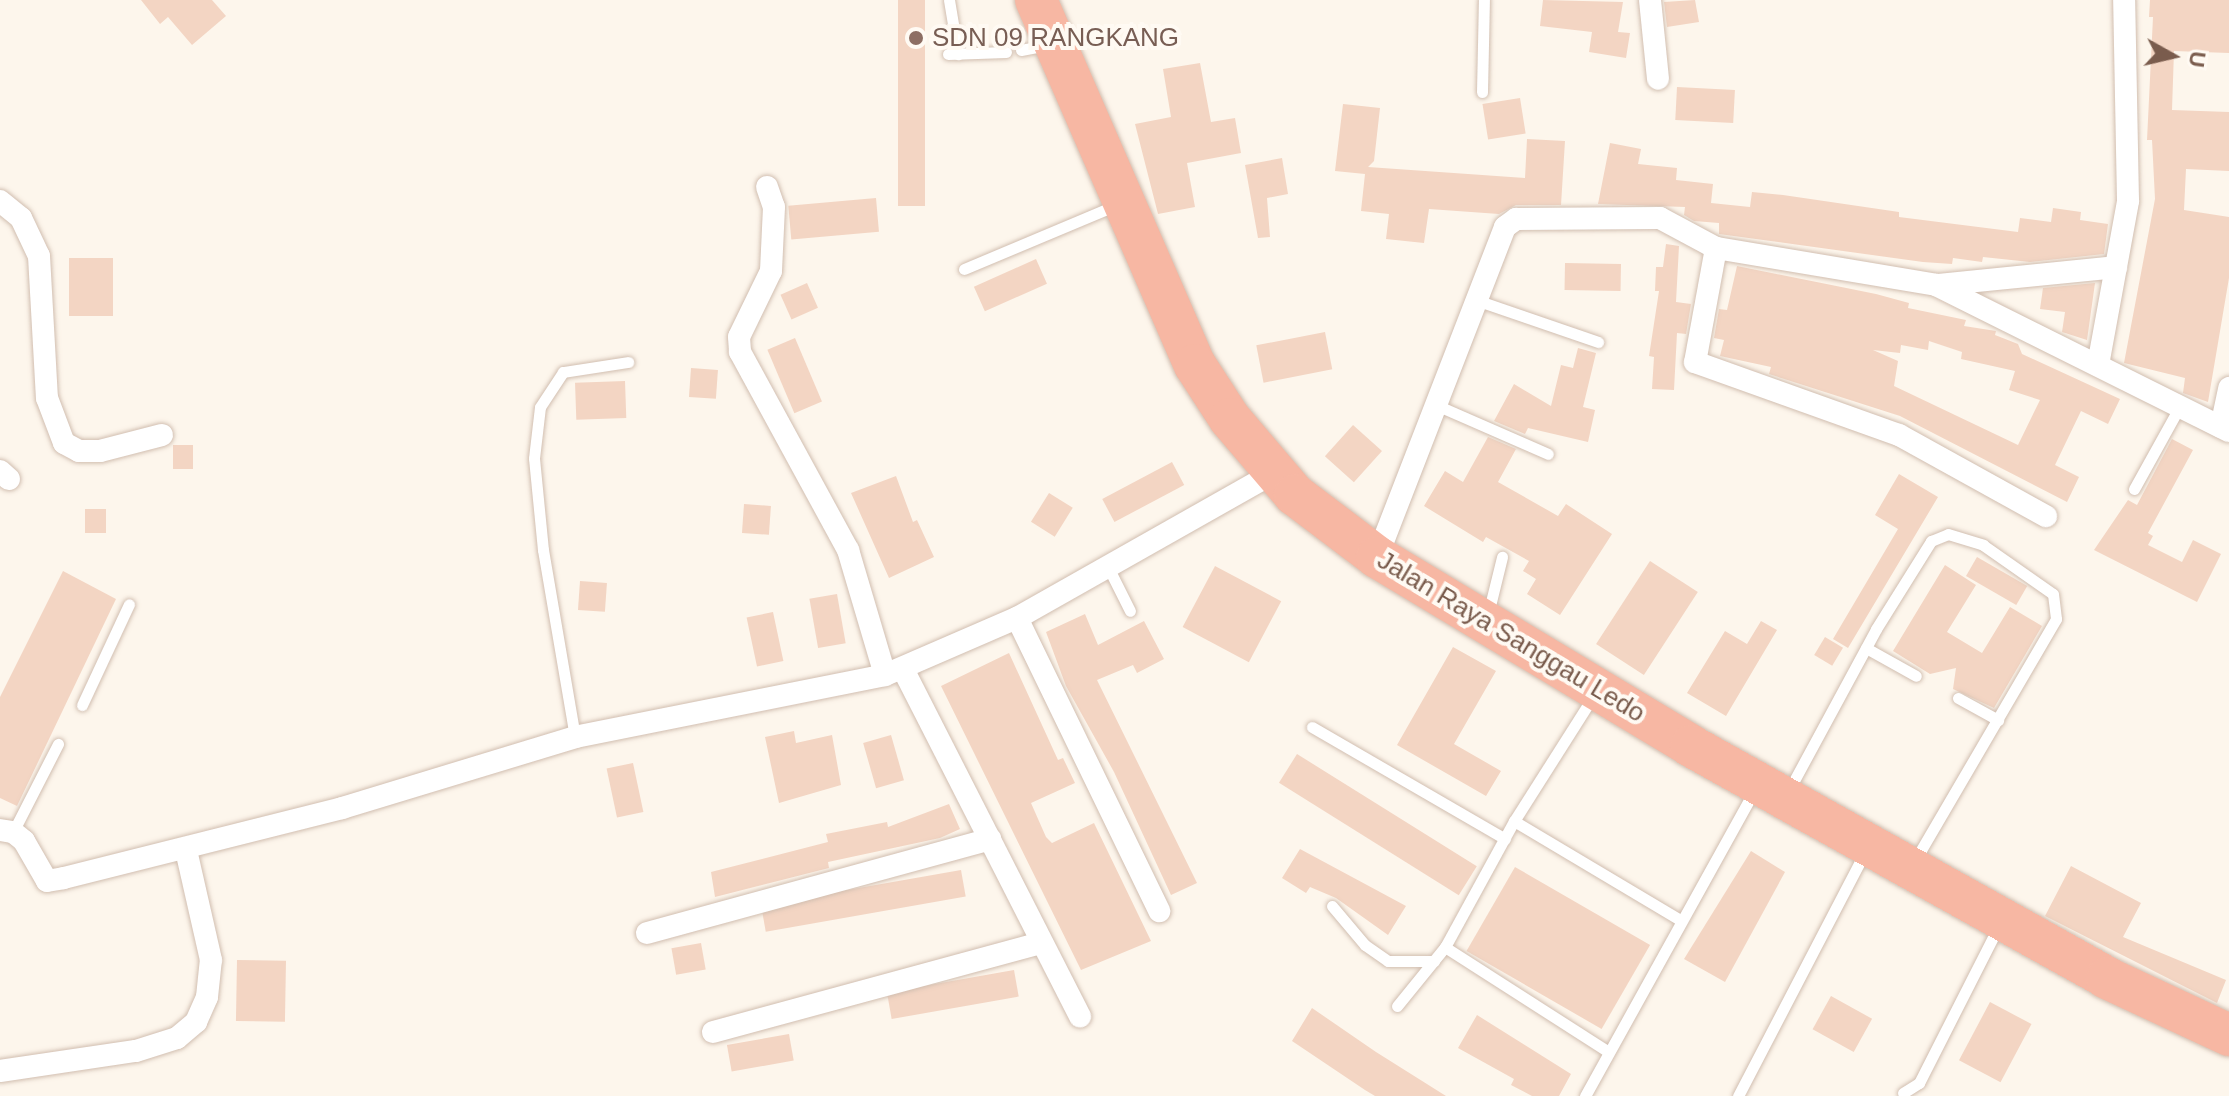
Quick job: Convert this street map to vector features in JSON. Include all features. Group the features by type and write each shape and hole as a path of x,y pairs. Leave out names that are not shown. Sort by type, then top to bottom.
{"highway":[{"name":"Jalan Raya Sanggau Ledo","path":"1036,0 1038,47 1121,203 1195,365 1273,473 1313,510 1377,557 1596,691 2107,978 2229,1035"}],"street":[{"path":"1650,0 1658,79"},
{"path":"2098,365 2128,201 2124,0"},
{"path":"767,187 774,207 771,271 739,337 740,352 848,550 894,672 990,839 1080,1017"},
{"path":"0,201 21,218 39,256 47,398 64,443 79,451 100,451 162,435"},
{"path":"1377,557 1479,301 1505,227 1516,219 1660,218 1716,248 1936,285 2116,267"},
{"path":"1716,248 1695,362 1899,435 2046,516"},
{"path":"1936,285 2225,429 2229,388"},
{"path":"7,831 47,881 186,850 575,737 894,672 1017,618 1273,473"},
{"path":"1017,618 1159,911"},
{"path":"647,933 990,839"},
{"path":"0,1071 149,1048 177,1038 196,1022 207,997 211,960 186,850"},
{"path":"713,1032 1040,943"}],"lane":[{"path":"949,0 953,54 1006,52"},
{"path":"1482,92 1484,0"},
{"path":"964,269 1121,203"},
{"path":"1479,301 1598,342"},
{"path":"575,737 543,550 534,458 540,407 563,372 628,362"},
{"path":"1436,405 1548,454"},
{"path":"2134,489 2180,406"},
{"path":"1585,1096 1680,920 1866,648 1931,541 1948,534 1983,545 2041,582 2053,594 2056,619 1910,868"},
{"path":"1486,623 1502,557"},
{"path":"1108,567 1130,611"},
{"path":"82,705 129,604"},
{"path":"1866,648 1916,676"},
{"path":"1397,1006 1445,947 1514,821 1596,691"},
{"path":"1958,698 1998,720"},
{"path":"1312,727 1505,839"},
{"path":"7,831 58,744"},
{"path":"1514,821 1680,920"},
{"path":"1738,1096 1869,844"},
{"path":"1332,906 1365,945 1388,961 1434,961"},
{"path":"1903,1093 1919,1083 2002,920"},
{"path":"1445,947 1607,1051"}],"building":[{"path":"141,0 212,0 226,16 192,45 168,17 160,24"},
{"path":"898,0 925,0 925,206 898,206"},
{"path":"1543,0 1623,2 1618,32 1630,33 1626,58 1589,52 1592,32 1540,26"},
{"path":"1695,0 1699,22 1667,27 1664,2"},
{"path":"2150,0 2229,0 2229,53 2174,51 2172,110 2229,112 2229,171 2186,169 2184,210 2229,217 2229,278 2208,402 2183,393 2185,378 2124,363 2155,199 2152,140 2147,140 2153,17 2149,17"},
{"path":"1200,63 1211,122 1235,118 1241,153 1187,163 1195,207 1158,214 1135,124 1171,117 1163,69"},
{"path":"1677,87 1735,90 1733,123 1675,120"},
{"path":"1520,98 1526,134 1488,140 1482,104"},
{"path":"1343,104 1380,108 1374,161 1368,167 1525,178 1527,139 1565,141 1561,205 1516,205 1499,214 1429,209 1424,243 1386,239 1389,214 1361,211 1365,174 1335,171"},
{"path":"1610,143 1641,149 1638,164 1677,168 1676,180 1713,184 1711,203 1750,207 1752,192 1899,212 1899,217 2018,232 2020,218 2051,222 2053,208 2081,212 2080,220 2108,224 2104,254 2030,262 1983,257 1982,262 1953,258 1952,264 1719,234 1719,223 1694,221 1684,215 1685,207 1598,204"},
{"path":"1282,158 1288,194 1267,198 1270,237 1258,238 1245,165"},
{"path":"876,198 879,232 791,240 788,206"},
{"path":"1666,244 1679,246 1676,302 1691,304 1686,334 1677,333 1674,390 1652,389 1654,357 1649,356 1659,291 1655,291 1656,267 1663,267"},
{"path":"69,258 113,258 113,316 69,316"},
{"path":"1036,259 1047,284 985,311 974,287"},
{"path":"1565,263 1621,264 1621,291 1565,290"},
{"path":"1737,266 1876,294 1909,303 1908,308 1966,320 1964,326 1996,331 1995,335 2018,344 2022,354 2120,399 2108,424 2081,411 2055,465 2079,477 2067,502 1900,416 1769,374 1771,367 1720,356 1724,340 1714,338 1719,309 1727,310","holes":["1929,341 1962,352 1961,359 2015,371 2009,390 2040,400 2018,445 1894,386 1898,361 1873,350 1900,353 1901,345 1928,350"]},
{"path":"807,283 818,308 791,319 781,295"},
{"path":"2095,283 2087,340 2062,332 2065,312 2040,309 2043,288"},
{"path":"1325,332 1332,369 1264,383 1256,345"},
{"path":"795,338 822,402 794,413 767,350"},
{"path":"1578,348 1596,353 1583,407 1595,410 1588,442 1528,428 1525,434 1494,421 1514,384 1551,406 1561,365 1573,368"},
{"path":"691,368 718,370 716,399 689,397"},
{"path":"625,381 626,418 576,420 575,383"},
{"path":"1353,425 1382,451 1354,482 1325,456"},
{"path":"1488,437 1516,449 1498,482 1558,516 1566,504 1612,534 1560,615 1527,594 1536,579 1523,571 1529,561 1486,537 1483,542 1424,506 1445,471 1463,482"},
{"path":"2172,439 2193,450 2148,533 2153,536 2148,545 2182,562 2193,540 2221,554 2197,602 2094,550 2128,500 2137,505"},
{"path":"173,445 193,445 193,469 173,469"},
{"path":"1172,462 1184,485 1114,522 1102,499"},
{"path":"1899,474 1938,497 1848,648 1833,639 1898,529 1875,515"},
{"path":"896,476 913,522 917,520 934,557 889,578 851,493"},
{"path":"1049,493 1073,508 1055,537 1031,522"},
{"path":"744,504 771,506 769,535 742,533"},
{"path":"85,509 106,509 106,533 85,533"},
{"path":"1977,557 2027,586 2016,605 1966,576"},
{"path":"1650,561 1698,592 1644,675 1596,644"},
{"path":"1945,565 1976,585 1947,632 1982,653 2010,607 2042,626 1994,708 1953,689 1956,668 1930,674 1893,651"},
{"path":"1215,566 1281,601 1249,662 1183,627"},
{"path":"63,571 116,599 17,806 0,798 0,697"},
{"path":"580,581 607,583 605,612 578,610"},
{"path":"837,594 846,643 818,648 809,599"},
{"path":"773,612 783,661 757,667 747,618"},
{"path":"1085,614 1098,645 1144,621 1164,659 1137,673 1133,665 1097,680 1197,883 1171,895 1114,772 1066,686 1046,632"},
{"path":"1761,621 1777,630 1726,716 1687,693 1725,631 1747,644"},
{"path":"1825,637 1843,648 1832,666 1814,655"},
{"path":"1453,647 1496,671 1454,744 1501,771 1486,796 1397,745"},
{"path":"1009,653 1058,760 1063,758 1075,783 1031,803 1046,837 1052,843 1094,823 1151,941 1081,970 941,686"},
{"path":"794,731 796,743 832,735 841,785 779,803 765,737"},
{"path":"891,735 904,780 876,788 863,743"},
{"path":"1297,754 1477,866 1459,895 1279,783"},
{"path":"633,763 643,812 617,818 607,769"},
{"path":"949,804 960,829 940,838 828,862 829,868 715,897 711,872 828,842 826,834 887,822 888,827"},
{"path":"1300,849 1406,906 1388,935 1336,898 1310,887 1306,893 1282,878"},
{"path":"1751,851 1785,872 1725,982 1684,959"},
{"path":"2071,866 2141,903 2123,937 2226,980 2217,1003 2045,916"},
{"path":"1515,867 1650,945 1602,1029 1466,951"},
{"path":"961,870 966,897 766,932 761,905"},
{"path":"701,943 706,970 676,975 671,948"},
{"path":"237,960 286,961 285,1022 236,1021"},
{"path":"1014,970 1019,997 892,1019 887,992"},
{"path":"1831,996 1872,1019 1854,1052 1813,1029"},
{"path":"1990,1002 2031,1024 2001,1082 1959,1060"},
{"path":"1312,1008 1446,1096 1375,1096 1365,1090 1292,1041"},
{"path":"1477,1015 1571,1074 1559,1096 1532,1096 1511,1085 1514,1079 1458,1048"},
{"path":"789,1034 794,1061 732,1072 727,1045"}],"place":[{"name":"SDN 09 RANGKANG","path":"916,38"}]}
